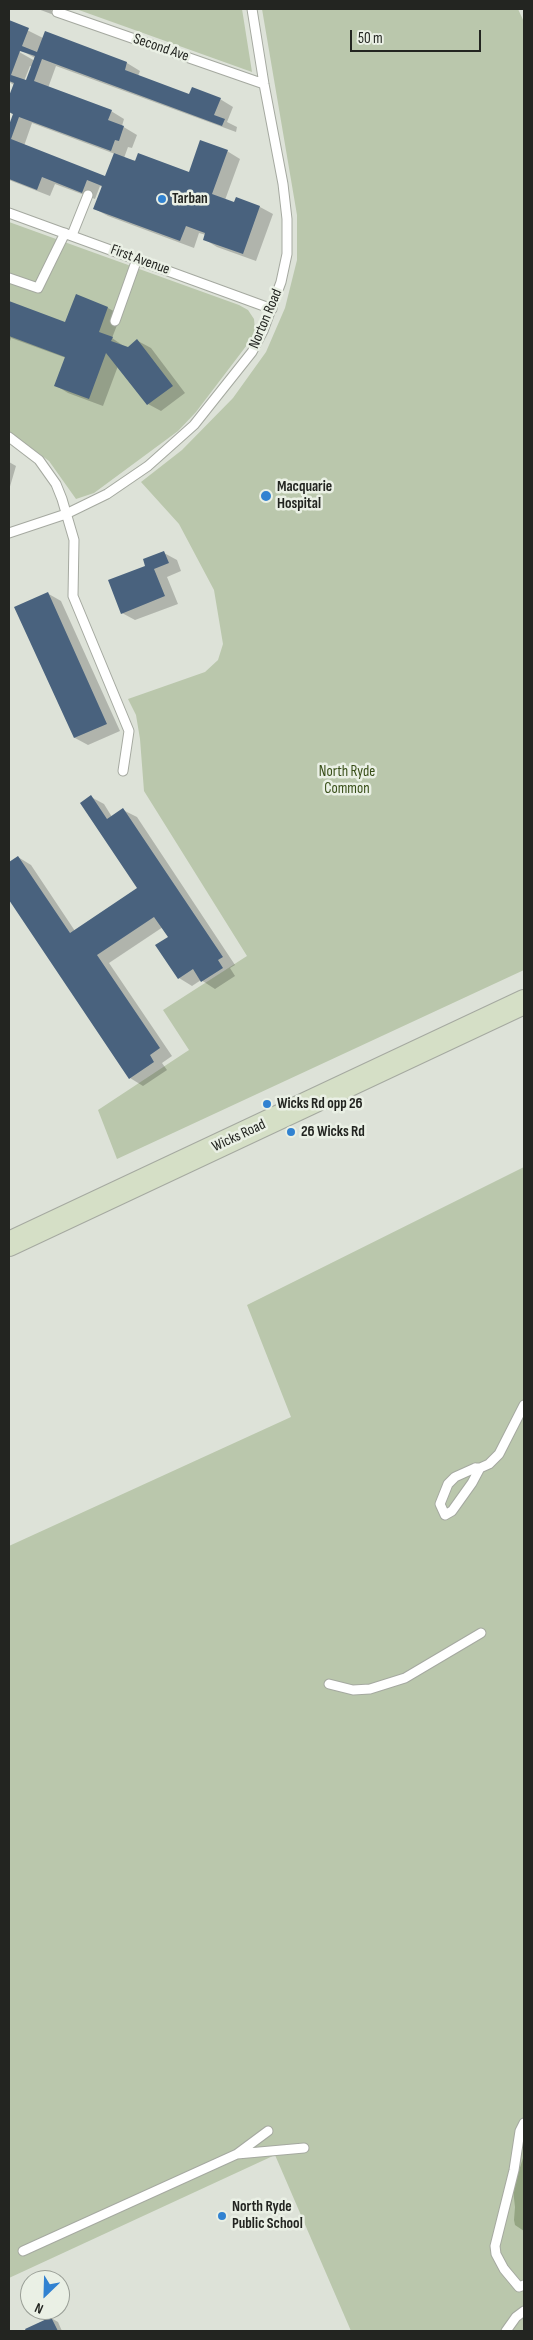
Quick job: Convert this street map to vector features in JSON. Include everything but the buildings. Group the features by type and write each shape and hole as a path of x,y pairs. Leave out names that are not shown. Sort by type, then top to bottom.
{"main road":[{"name":"Wicks Road","path":"9,1244 524,1002"}],"lane":[{"name":"Norton Road","path":"9,533 66,514 107,494 148,466 194,425 252,352 272,309 282,282 287,254 287,219 283,184 252,9"},
{"name":"Second Ave","path":"57,12 264,84"},
{"path":"9,278 38,288 88,195"},
{"name":"First Avenue","path":"9,212 272,309"},
{"path":"115,321 137,259"},
{"path":"9,437 29,451 56,484 74,540 73,596 129,731 123,771"},
{"path":"480,1468 452,1511 446,1514 440,1504 448,1484 455,1477 489,1464 499,1454 524,1405"},
{"path":"329,1684 353,1690 370,1689 405,1678 481,1633"},
{"path":"524,2123 520,2131 514,2170 496,2246 496,2254 504,2269 519,2287 524,2285"},
{"path":"23,2251 237,2154 268,2131"},
{"path":"237,2154 304,2148"},
{"path":"506,2331 516,2317 524,2312"}],"green space":[{"path":"76,9 242,9 252,72"},
{"name":"North Ryde Common","path":"262,9 518,9 524,22 524,970 117,1159 98,1110 189,1050 163,1010 247,956 144,791 136,715 128,699 205,672 218,660 223,644 214,590 179,524 141,482 182,450 233,398 266,352 285,308 297,260 297,215"},
{"path":"9,222 239,305 248,310 254,319 255,330 250,341 196,412 178,431 94,493 76,499 49,461 9,432"},
{"path":"524,1167 524,2331 351,2331 275,2155 26,2270 20,2270 20,2273 9,2278 9,1546 291,1417 247,1305"}],"shaded area":[{"path":"524,2155 524,2231 515,2225 513,2189"}],"place":[{"name":"Tarban","path":"162,199"},
{"name":"Macquarie Hospital","path":"266,496"},
{"name":"Wicks Rd opp 26","path":"267,1104"},
{"name":"26 Wicks Rd","path":"291,1132"},
{"name":"North Ryde Public School","path":"222,2216"}]}
